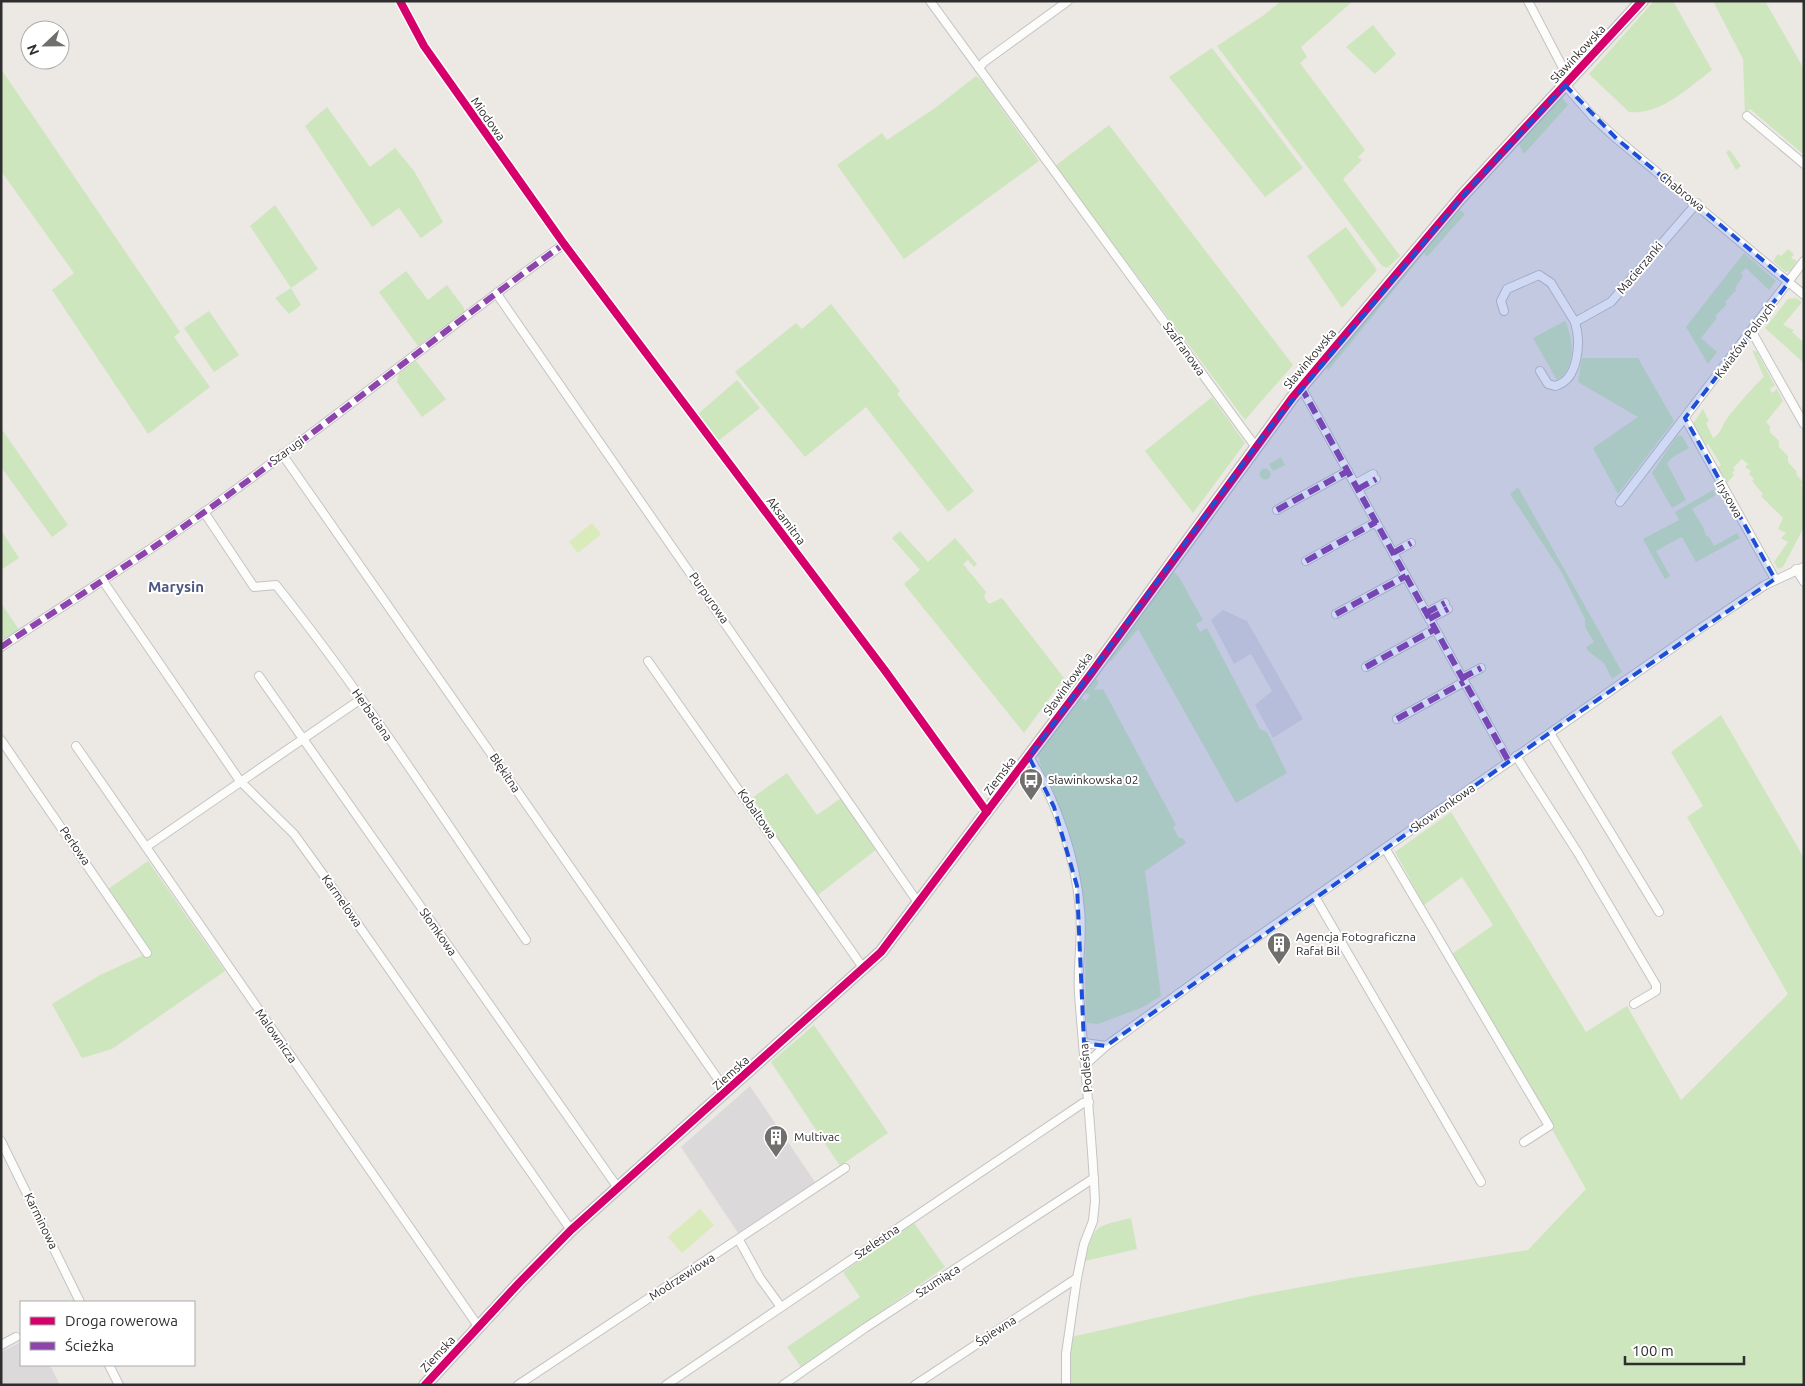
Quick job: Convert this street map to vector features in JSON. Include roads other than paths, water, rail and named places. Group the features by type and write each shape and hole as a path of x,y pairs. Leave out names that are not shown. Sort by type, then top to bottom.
{"street":[{"name":"Miodowa","path":"400,1 424,46 564,244"},
{"name":"Szafranowa","path":"930,1 1255,446"},
{"path":"979,68 984,62 1068,1"},
{"name":"Chabrowa","path":"1528,1 1564,68 1568,81 1608,131 1804,295"},
{"name":"Sławinkowska","path":"1029,757 1255,446 1301,386 1460,199 1642,1"},
{"path":"1747,116 1804,164"},
{"name":"Macierzanki","path":"1575,322 1611,302 1696,203"},
{"name":"Szarugi","path":"1,647 103,581 204,512 391,375 498,292 564,244"},
{"name":"Aksamitna","path":"564,244 886,672 987,812"},
{"name":"Kwiatów Polnych","path":"1620,502 1752,332 1804,261"},
{"path":"1504,311 1501,302 1507,289 1539,275 1551,283 1575,322 1577,335 1574,368 1568,379 1555,386 1548,384 1540,371"},
{"name":"Purpurowa","path":"498,292 499,297 919,904"},
{"path":"1752,332 1804,424"},
{"path":"1301,386 1509,762"},
{"name":"Irysowa","path":"1685,418 1775,579"},
{"name":"Błękitna","path":"282,454 727,1092"},
{"path":"1277,510 1348,471"},
{"path":"1356,487 1374,476"},
{"name":"Herbaciana","path":"204,512 254,587 276,585 361,699 526,940"},
{"path":"1306,561 1376,522"},
{"path":"1392,551 1410,541"},
{"path":"1800,568 1804,582"},
{"name":"Skowronkowa","path":"1086,1064 1106,1046 1315,897 1733,605 1775,579 1800,568"},
{"path":"1336,614 1406,576"},
{"name":"Karmelowa","path":"103,581 240,781 294,834 571,1230"},
{"path":"1428,616 1447,606"},
{"path":"1366,667 1435,629"},
{"name":"Kobaltowa","path":"648,661 864,969"},
{"path":"1397,719 1481,668"},
{"name":"Słomkowa","path":"259,676 618,1188"},
{"path":"146,847 361,699"},
{"path":"1550,733 1659,912"},
{"name":"Perłowa","path":"1,740 147,953"},
{"name":"Malownicza","path":"76,746 478,1326"},
{"path":"1516,756 1578,853 1656,985 1656,991 1634,1004"},
{"name":"Ziemska","path":"424,1385 571,1230 864,969 886,946 919,904 1029,757"},
{"name":"Podleśna","path":"1029,757 1054,807 1077,886 1080,912 1079,991 1094,1178 1093,1221 1084,1244 1077,1278 1066,1354 1066,1385"},
{"path":"1385,848 1549,1126 1524,1142"},
{"path":"1315,897 1481,1182"},
{"path":"1084,1043 1106,1046"},
{"name":"Szelestna","path":"666,1385 1009,1152 1083,1103 1089,1102"},
{"name":"Karminowa","path":"1,1141 80,1301"},
{"name":"Modrzewiowa","path":"518,1385 739,1240 844,1168"},
{"name":"Szumiąca","path":"783,1385 865,1328 1094,1178"},
{"path":"739,1240 760,1278 781,1307"},
{"name":"Śpiewna","path":"915,1385 1077,1278"},
{"path":"1,1345 16,1338"},
{"path":"110,1366 119,1385"}],"place":[{"name":"Sławinkowska 02","path":"1031,801"},
{"name":"Agencja Fotograficzna Rafał Bil","path":"1279,965"},
{"name":"Multivac","path":"776,1158"}],"district":[{"name":"Marysin","path":"176,587"}]}
